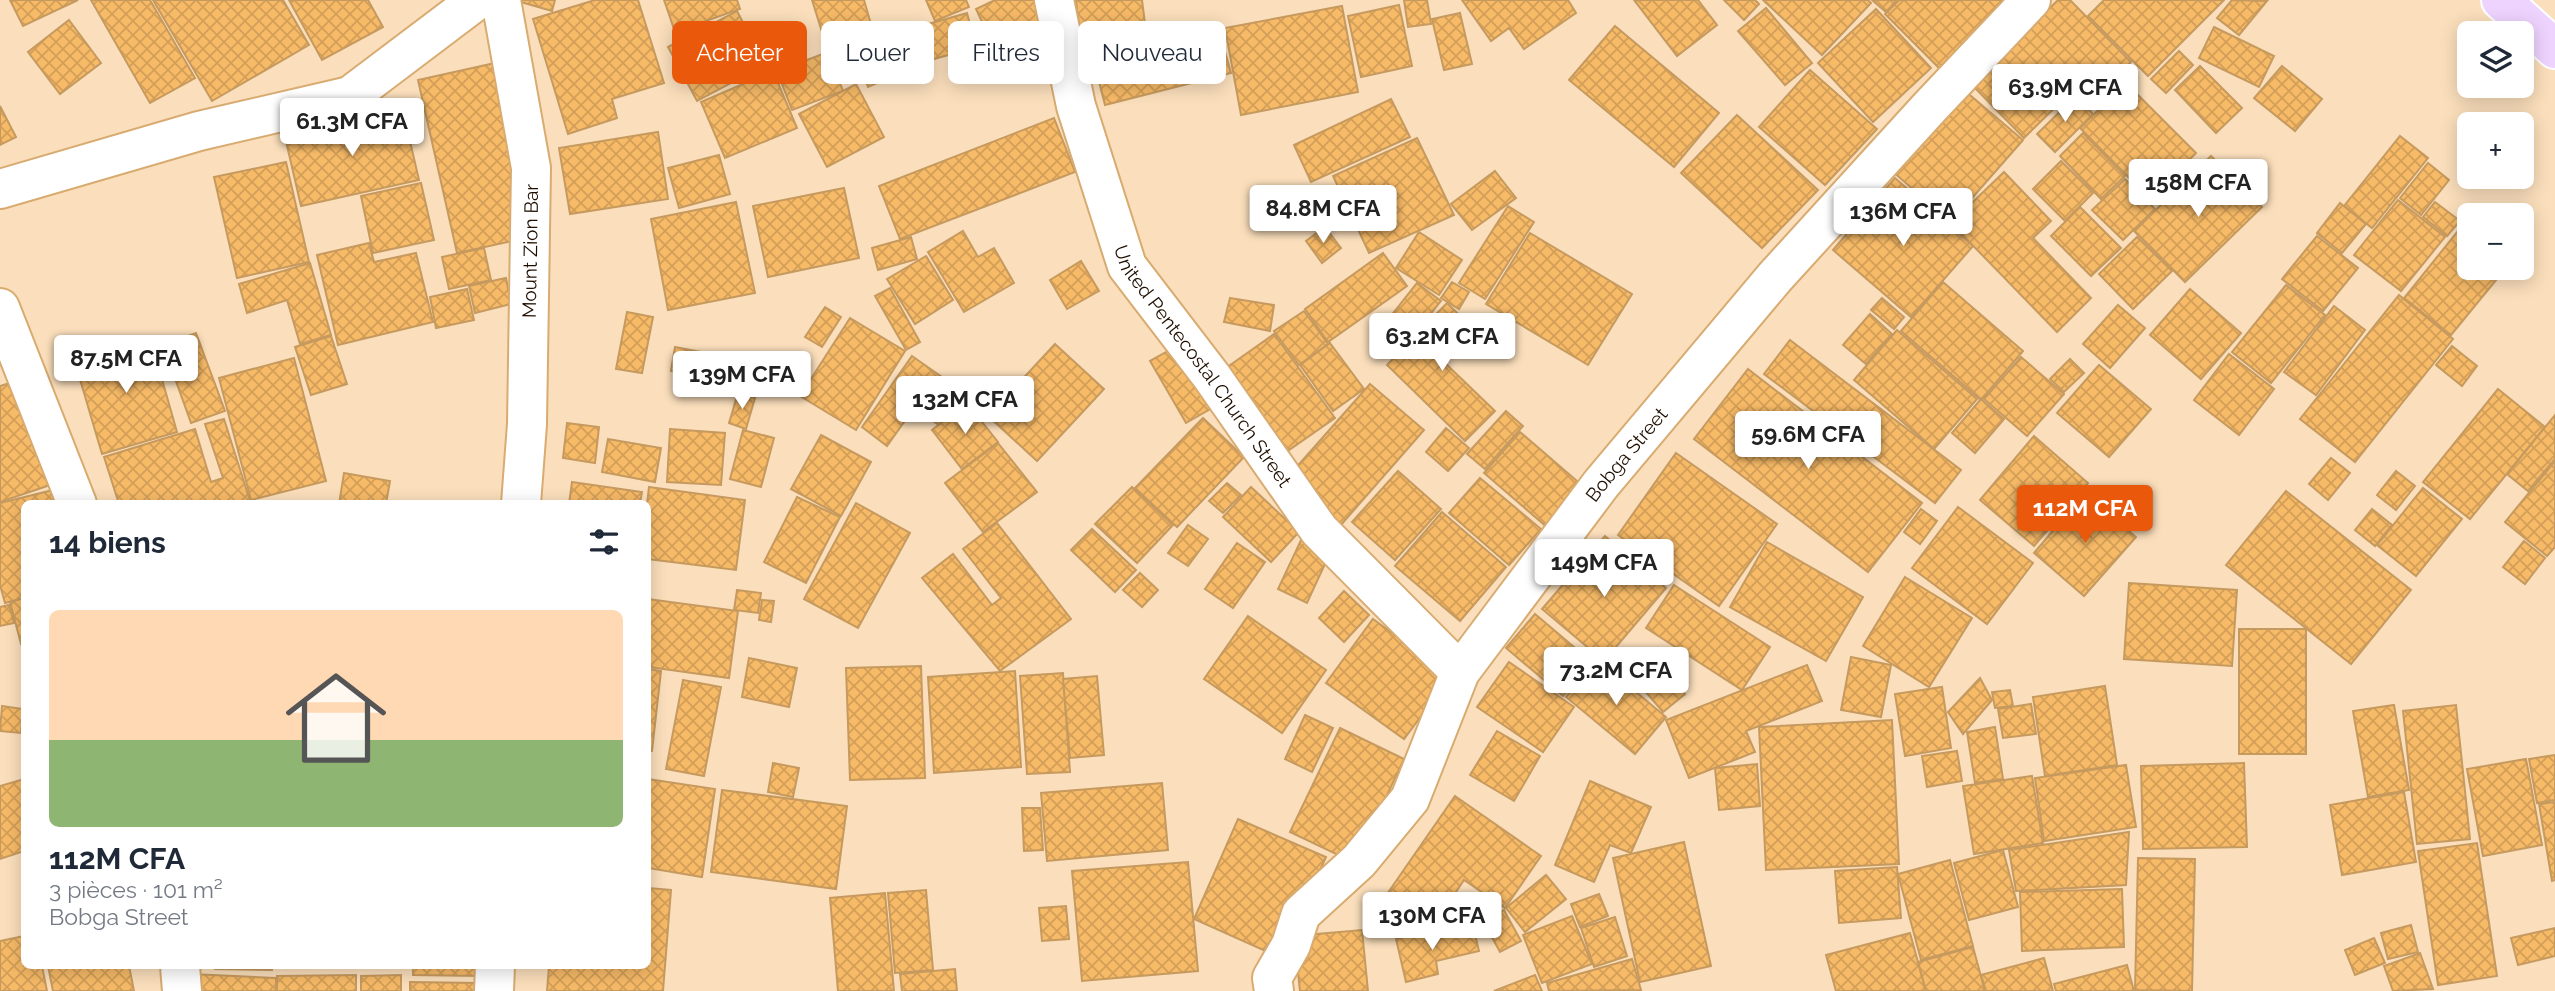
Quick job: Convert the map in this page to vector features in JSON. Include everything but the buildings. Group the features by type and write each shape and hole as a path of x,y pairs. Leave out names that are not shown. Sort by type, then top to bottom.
{"highway":[{"path":"2501,0 2555,49"}],"street":[{"path":"0,189 199,131 350,96 477,0"},
{"name":"Mount Zion Bar","path":"501,0 531,167 527,424 521,500"},
{"name":"United Pentecostal Church Street","path":"1054,0 1076,106 1127,266 1212,377 1320,530 1460,672"},
{"name":"Bobga Street","path":"1274,991 1272,978 1291,945 1301,914 1359,861 1410,799 1460,672 1601,484 1775,277 2031,0"},
{"path":"0,308 75,500"},
{"path":"180,969 182,991"},
{"path":"494,991 495,969"}]}
